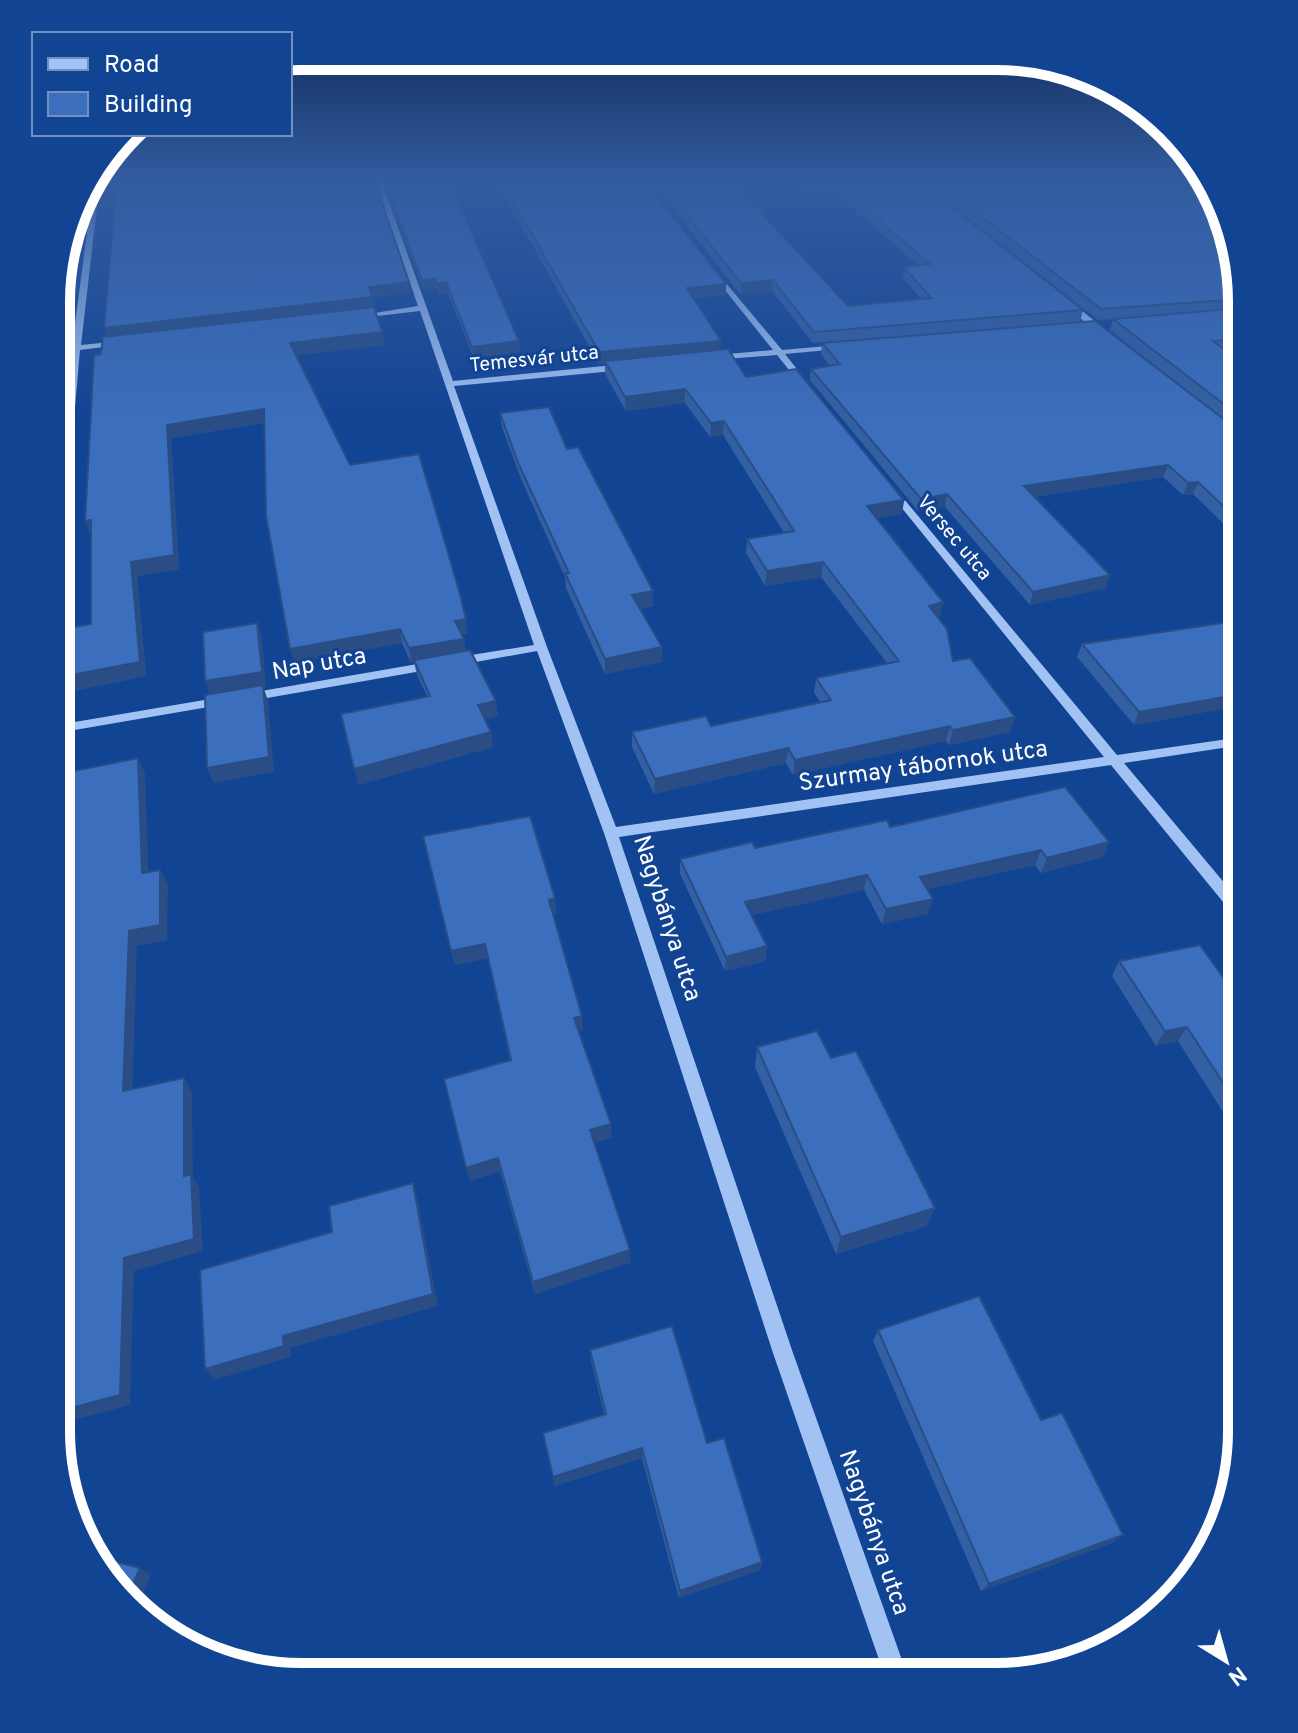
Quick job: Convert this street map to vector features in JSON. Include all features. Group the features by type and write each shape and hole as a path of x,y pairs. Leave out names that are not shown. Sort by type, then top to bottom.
{"street":[{"path":"70,413 87,261"},
{"name":"Nagybánya utca","path":"406,261 541,647 611,833 783,1353 892,1663"},
{"path":"710,266 808,388"},
{"path":"1061,298 1111,337"},
{"path":"344,317 423,308"},
{"path":"1083,329 1115,326"},
{"path":"70,349 123,343"},
{"path":"700,359 854,346"},
{"name":"Temesvár utca","path":"451,384 638,366"},
{"name":"Versec utca","path":"887,483 1228,898"},
{"name":"Nap utca","path":"70,727 541,647"},
{"name":"Szurmay tábornok utca","path":"611,833 1228,743"}],"building":[{"path":"110,261 402,261 409,282 369,287 372,297 104,328"},
{"path":"415,261 484,261 519,341 472,347 446,282 437,283 435,278 422,280"},
{"path":"547,261 708,261 726,284 687,288 721,341 599,352"},
{"path":"723,261 806,261 848,306 931,298 904,267 930,264 926,261 1020,261 1083,310 814,332 773,280 741,283"},
{"path":"1039,261 1224,261 1228,300 1101,309"},
{"path":"374,307 382,332 290,343 350,465 419,454 460,594 466,619 455,621 464,639 409,648 400,629 290,649 266,516 264,409 167,425 174,555 131,562 140,662 70,675 70,628 91,624 91,520 85,521 94,355 101,354 103,337"},
{"path":"1228,309 1228,340 1213,341 1228,352 1228,407 1113,319"},
{"path":"1095,321 1228,422 1228,511 1198,482 1188,483 1168,465 1024,486 1110,575 1033,592 947,494 921,499 811,369 840,364 822,343"},
{"path":"728,349 746,377 796,369 904,500 867,506 943,602 929,606 947,629 953,661 970,658 1015,717 953,730 950,726 795,760 788,748 655,779 632,732 706,716 711,726 831,700 816,678 899,661 823,562 767,571 747,539 794,531 724,421 711,423 685,389 625,397 605,361"},
{"path":"549,407 567,449 578,447 653,591 632,595 662,647 605,659 565,573 569,573 519,465 500,413"},
{"path":"1228,622 1228,696 1139,712 1082,644"},
{"path":"257,623 262,672 205,681 203,632"},
{"path":"470,650 496,701 478,705 491,732 354,769 341,714 430,696 414,660"},
{"path":"263,685 269,757 207,768 205,695"},
{"path":"138,758 142,873 160,870 160,925 129,931 123,1091 184,1078 184,1176 191,1174 194,1239 124,1258 120,1395 70,1408 70,772"},
{"path":"1065,787 1109,842 1047,858 1041,850 920,877 933,899 886,909 867,875 745,902 767,946 726,957 680,859 752,842 755,848 887,820 890,827"},
{"path":"530,816 555,898 549,900 582,1016 574,1018 611,1124 590,1130 630,1250 533,1282 498,1158 466,1168 444,1079 511,1060 485,944 451,951 423,836"},
{"path":"1200,945 1228,984 1228,1090 1187,1027 1165,1031 1119,961"},
{"path":"817,1031 831,1058 856,1051 935,1208 841,1237 757,1047"},
{"path":"413,1183 433,1294 283,1336 284,1346 205,1369 200,1270 332,1232 329,1206"},
{"path":"979,1296 1041,1420 1062,1413 1123,1535 989,1584 878,1330"},
{"path":"672,1326 707,1443 724,1438 762,1562 680,1591 642,1448 553,1477 543,1433 606,1414 590,1350"},
{"path":"109,1560 140,1568 131,1588"}]}
